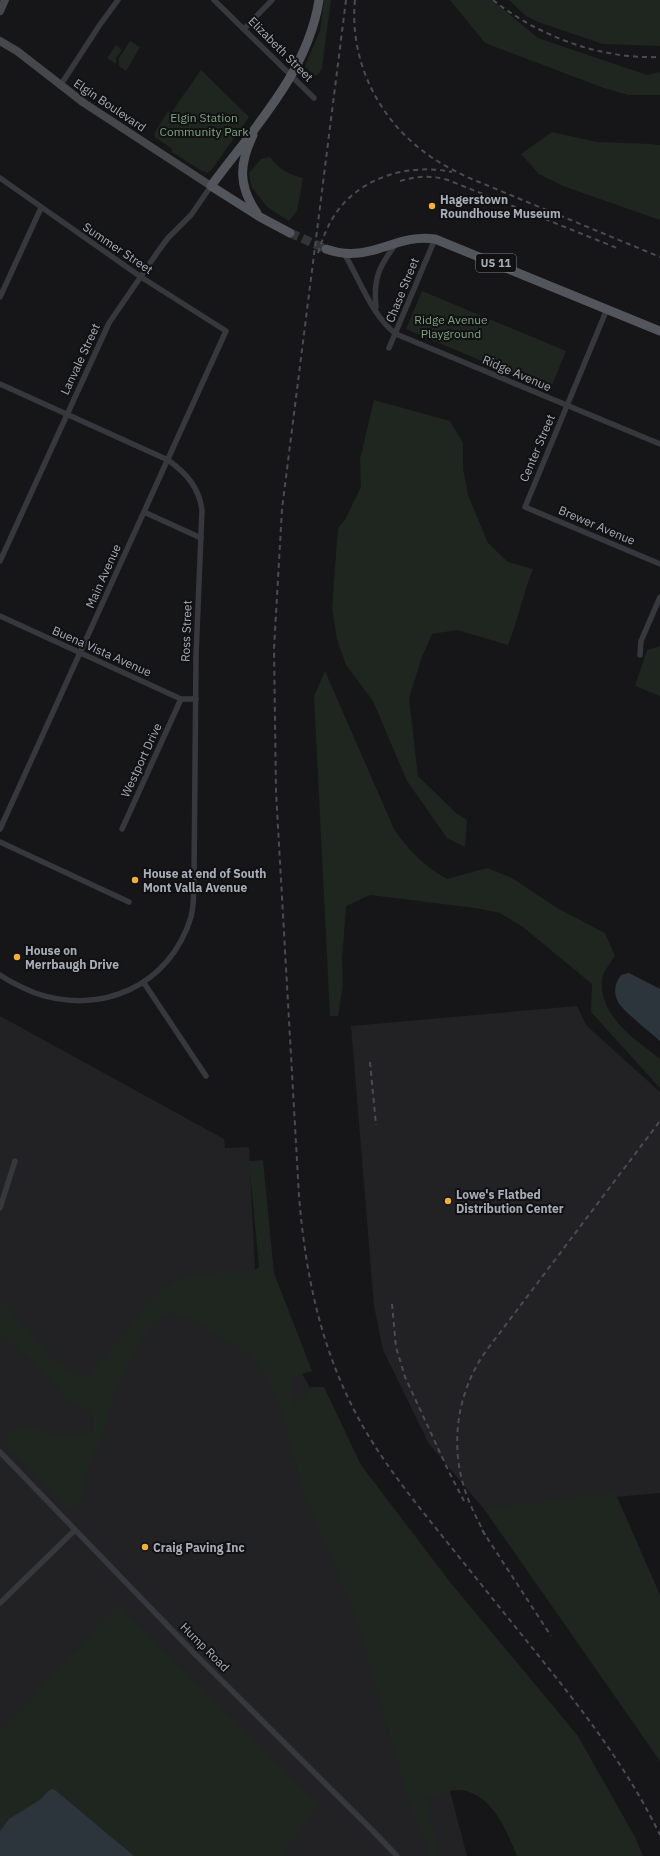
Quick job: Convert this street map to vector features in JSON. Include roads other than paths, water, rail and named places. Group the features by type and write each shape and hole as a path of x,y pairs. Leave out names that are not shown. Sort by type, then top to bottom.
{"main road":[{"path":"290,233 260,217 211,186 292,75 308,44 314,27 319,0"},
{"path":"260,120 249,145 242,168 245,190 249,202 260,217"},
{"name":"US 11","path":"326,249 345,254 357,255 424,237 434,239 660,331"}],"street":[{"path":"0,11 5,0"},
{"path":"60,86 99,26 118,0"},
{"name":"Elizabeth Street","path":"214,0 314,98"},
{"path":"244,29 272,0"},
{"name":"Elgin Boulevard","path":"0,41 17,51 60,86 84,103 211,186"},
{"name":"Summer Street","path":"0,178 141,277 226,331"},
{"name":"Lanvale Street","path":"0,561 109,323 168,238 191,215 211,186"},
{"path":"0,297 41,208"},
{"name":"Chase Street","path":"389,348 434,239"},
{"name":"Ridge Avenue","path":"376,310 374,291 378,270 396,244"},
{"name":"Ridge Avenue","path":"345,254 364,291 376,310 387,327 396,334 660,444"},
{"name":"Center Street","path":"525,507 607,309"},
{"name":"Main Avenue","path":"0,829 226,331"},
{"name":"Ross Street","path":"0,384 168,460 187,475 198,493 202,510 196,656 194,880 191,916 184,933 174,951 161,968 144,983 117,995 87,1001 58,999 27,990 0,975"},
{"name":"Brewer Avenue","path":"525,507 660,564"},
{"path":"144,512 201,538"},
{"path":"640,655 641,641 660,597"},
{"name":"Buena Vista Avenue","path":"0,616 181,699 196,699"},
{"name":"Westport Drive","path":"122,829 181,699"},
{"path":"0,842 130,902"},
{"path":"144,983 206,1076"},
{"path":"0,1208 15,1161"},
{"name":"Hump Road","path":"0,1452 195,1654 374,1831 397,1856"},
{"path":"0,1603 75,1530"}],"tunnel":[{"path":"290,233 326,249"}],"railway":[{"path":"346,0 282,509 274,649 276,792 299,1196 305,1251 315,1304 331,1356 340,1381 373,1444 411,1496 555,1676 588,1720 634,1787 660,1835"},
{"path":"355,0 354,22 362,66 370,86 381,106 394,124 410,140 436,160 467,177 660,257"},
{"path":"493,0 530,25 572,43 593,50 615,54 638,57 660,57"},
{"path":"318,253 334,216 344,203 357,191 386,176 402,172 419,170 452,172"},
{"path":"400,181 424,177 435,177 448,180 617,248"},
{"path":"370,1062 376,1125"},
{"path":"485,1535 467,1496 461,1478 458,1459 458,1421 468,1385 476,1367 486,1351 660,1121"},
{"path":"392,1304 396,1347 405,1377 464,1501"},
{"path":"482,1530 551,1636"}],"place":[{"name":"Hagerstown Roundhouse Museum","path":"432,206"},
{"name":"House at end of South Mont Valla Avenue","path":"135,880"},
{"name":"House on Merrbaugh Drive","path":"17,957"},
{"name":"Lowe's Flatbed Distribution Center","path":"448,1201"},
{"name":"Craig Paving Inc","path":"145,1547"}],"park label":[{"name":"Elgin Station Community Park","path":"204,124"},
{"name":"Ridge Avenue Playground","path":"451,326"}]}
